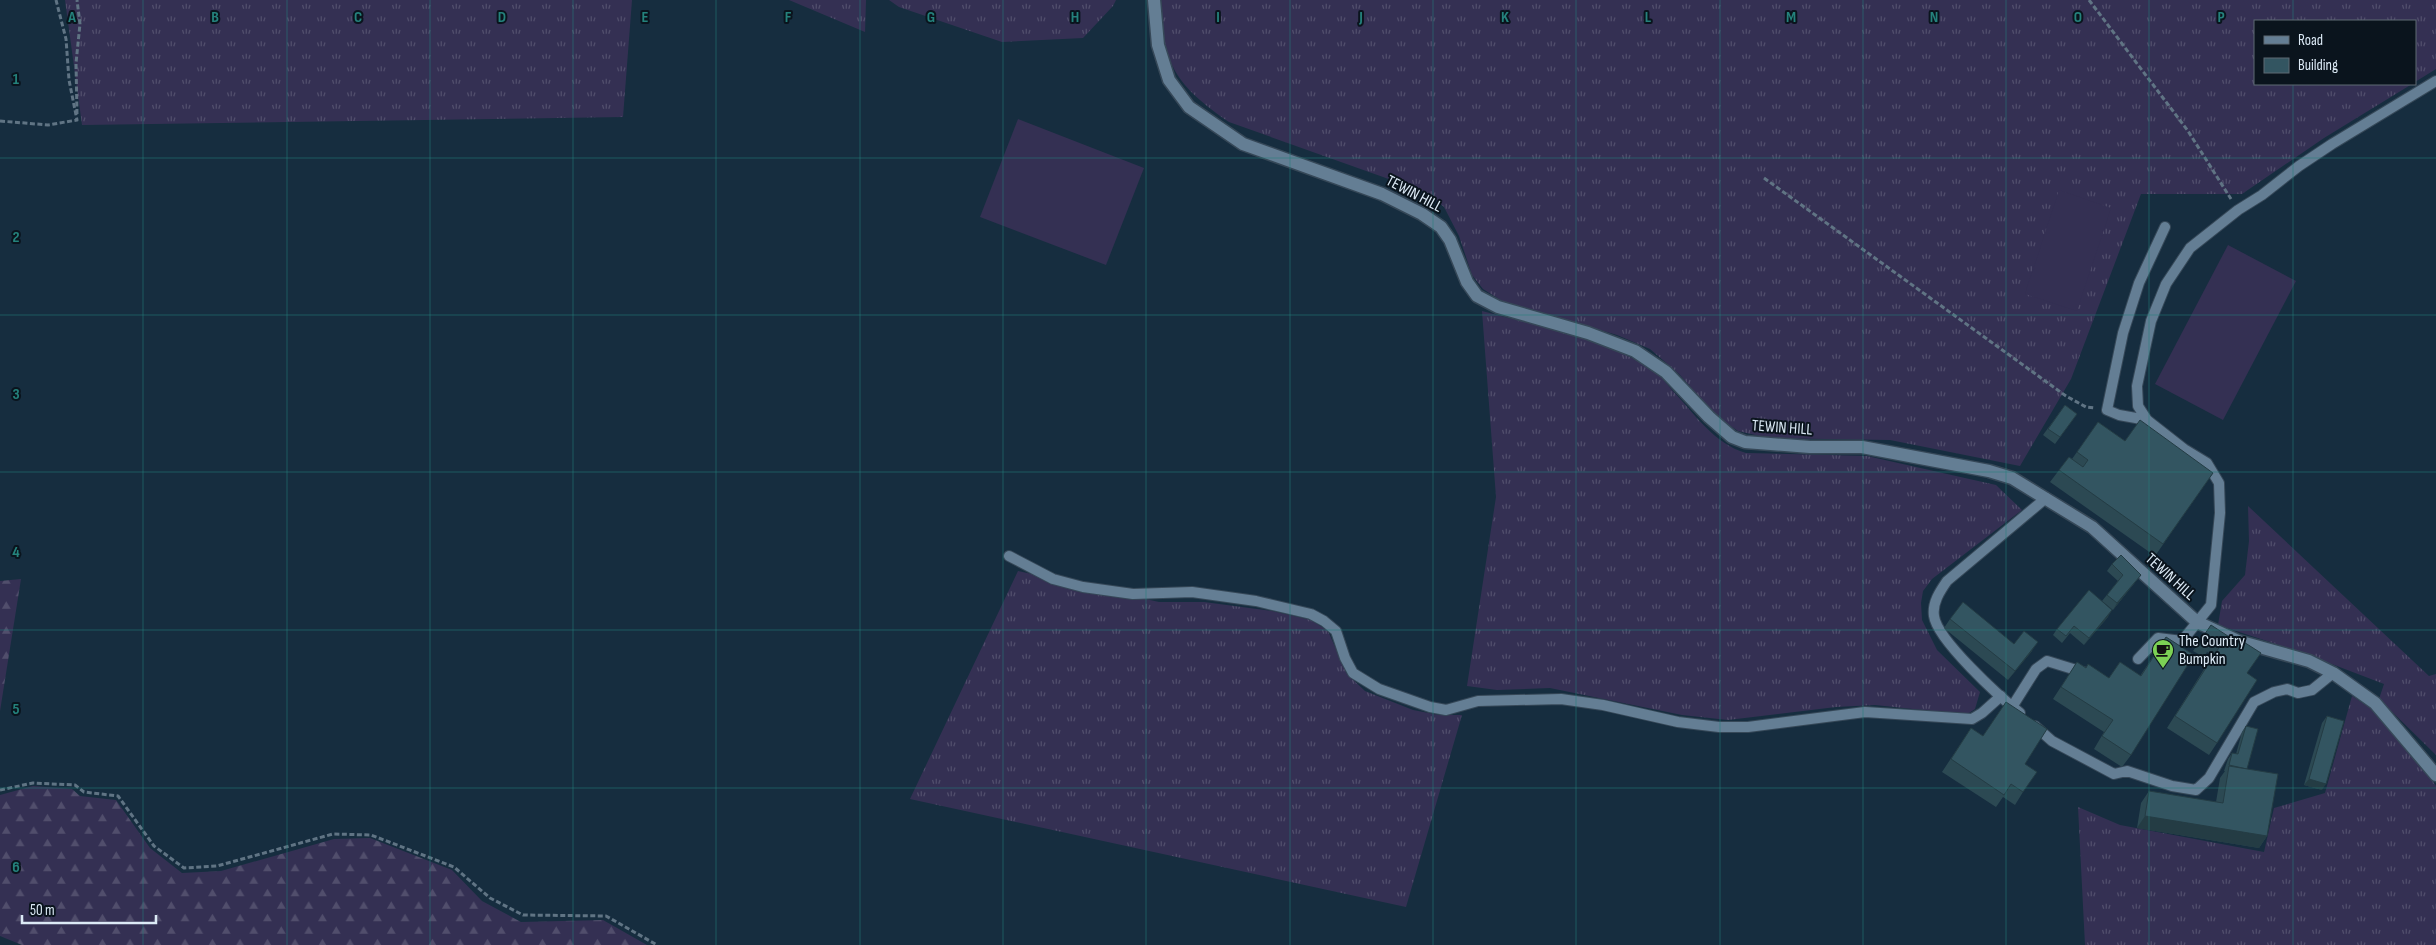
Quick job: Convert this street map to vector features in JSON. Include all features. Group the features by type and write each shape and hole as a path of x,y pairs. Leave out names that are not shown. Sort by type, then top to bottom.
{"street":[{"name":"TEWIN HILL","path":"1154,0 1154,18 1158,45 1168,80 1189,107 1243,144 1382,194 1422,214 1441,227 1450,240 1467,282 1477,296 1498,307 1588,333 1635,350 1666,372 1709,417 1732,437 1745,442 1810,447 1862,447 1989,471 2012,478 2092,527 2197,622 2238,641 2309,662 2333,673 2375,703 2436,775"}],"lane":[{"path":"2138,659 2158,638 2182,641 2210,605 2220,513 2219,483 2207,463 2184,449 2148,420 2138,406 2137,386 2151,321 2166,284 2190,248 2238,210 2262,195 2316,155 2436,80"},
{"path":"2148,420 2119,415 2107,410 2123,333 2139,283 2165,226"},
{"path":"2046,498 1947,581 1939,592 1935,603 1934,615 1936,624 1947,642 2012,707 2052,741 2114,774 2127,771 2172,786 2196,790 2209,778 2254,702 2274,692 2287,689 2298,693 2312,690 2333,673"},
{"path":"1009,556 1053,579 1083,587 1133,594 1192,592 1256,601 1311,614 1324,621 1336,631 1345,658 1353,673 1380,689 1430,707 1446,710 1478,701 1561,700 1603,705 1678,722 1719,727 1748,727 1865,712 1972,718 1982,713 2001,696"},
{"path":"2012,707 2036,669 2047,661 2096,676"}],"path":[{"path":"56,0 66,39 69,80 77,120"},
{"path":"77,0 80,24 76,63 77,120"},
{"path":"2089,0 2188,131 2238,210"},
{"path":"0,121 48,125 77,120"},
{"path":"1764,178 2066,396 2086,407 2107,410"},
{"path":"0,790 33,783 75,786 84,792 118,796 154,846 184,868 217,866 333,834 371,835 454,867 490,898 523,915 606,916 657,945"}],"green space":[{"path":"65,0 632,0 623,117 82,125"},
{"path":"789,0 866,0 865,32"},
{"path":"889,0 1116,0 1113,6 1083,38 1002,42 899,7"},
{"path":"1161,0 2436,0 2436,69 2416,81 2416,20 2254,20 2254,85 2410,85 2324,138 2242,194 2141,194 2071,379 2020,466 1890,440 1768,438 1738,431 1717,417 1679,374 1650,349 1617,335 1502,301 1483,289 1472,275 1459,236 1444,207 1428,193 1229,122 1196,97 1176,72 1164,41"},
{"path":"1018,119 1144,168 1106,265 980,217"},
{"path":"2059,190 2111,208 2077,311 2025,294"},
{"path":"2228,245 2296,281 2223,420 2155,384"},
{"path":"1482,311 1571,334 1634,359 1659,375 1714,435 1724,443 1746,453 1867,456 1996,485 2022,510 1932,579 1923,591 1921,603 1922,620 1937,650 1980,692 1975,709 1969,713 1951,713 1875,705 1836,707 1728,720 1682,715 1550,688 1497,690 1467,686 1496,497"},
{"path":"2248,506 2429,676 2436,674 2436,755 2379,699 2384,684 2303,653 2218,625 2222,601 2245,575 2249,541"},
{"path":"1018,571 1159,602 1204,602 1272,611 1311,620 1328,631 1347,674 1365,691 1413,710 1439,715 1462,715 1406,907 910,799"},
{"path":"21,579 0,711 0,581"},
{"path":"2352,696 2372,709 2421,764 2436,786 2436,945 2085,945 2078,807 2120,825 2264,852 2274,808 2325,793"},
{"path":"33,786 72,789 80,796 116,800 150,848 182,873 221,871 334,839 370,838 452,870 482,901 521,922 603,920 647,945 22,945 0,936 0,795"}],"building":[{"path":"2065,405 2077,414 2060,437 2048,429"},
{"path":"2140,420 2213,473 2163,544 2059,470 2069,457 2083,467 2088,460 2077,452 2098,422 2125,441"},
{"path":"2121,555 2141,575 2117,603 2107,595 2123,575 2112,564"},
{"path":"2089,590 2112,610 2089,638 2074,626 2066,636 2057,629"},
{"path":"1963,602 2014,644 2024,631 2038,642 2015,671 1950,619"},
{"path":"2211,625 2237,642 2239,639 2261,653 2247,673 2257,680 2217,743 2175,716 2222,643 2216,639 2212,645 2202,638"},
{"path":"2166,637 2194,655 2131,755 2102,736 2113,720 2061,687 2077,662 2086,668 2088,664 2109,678 2120,662 2141,676"},
{"path":"2006,702 2047,729 2025,764 2037,772 2023,792 2011,784 2004,795 1951,759 1971,728 1983,736"},
{"path":"2327,716 2344,721 2326,784 2309,779"},
{"path":"2246,726 2258,729 2247,769 2229,765 2232,753 2238,754"},
{"path":"2229,766 2278,774 2267,836 2145,816 2149,791 2223,803"}],"place":[{"name":"The Country Bumpkin","path":"2163,669"}]}
